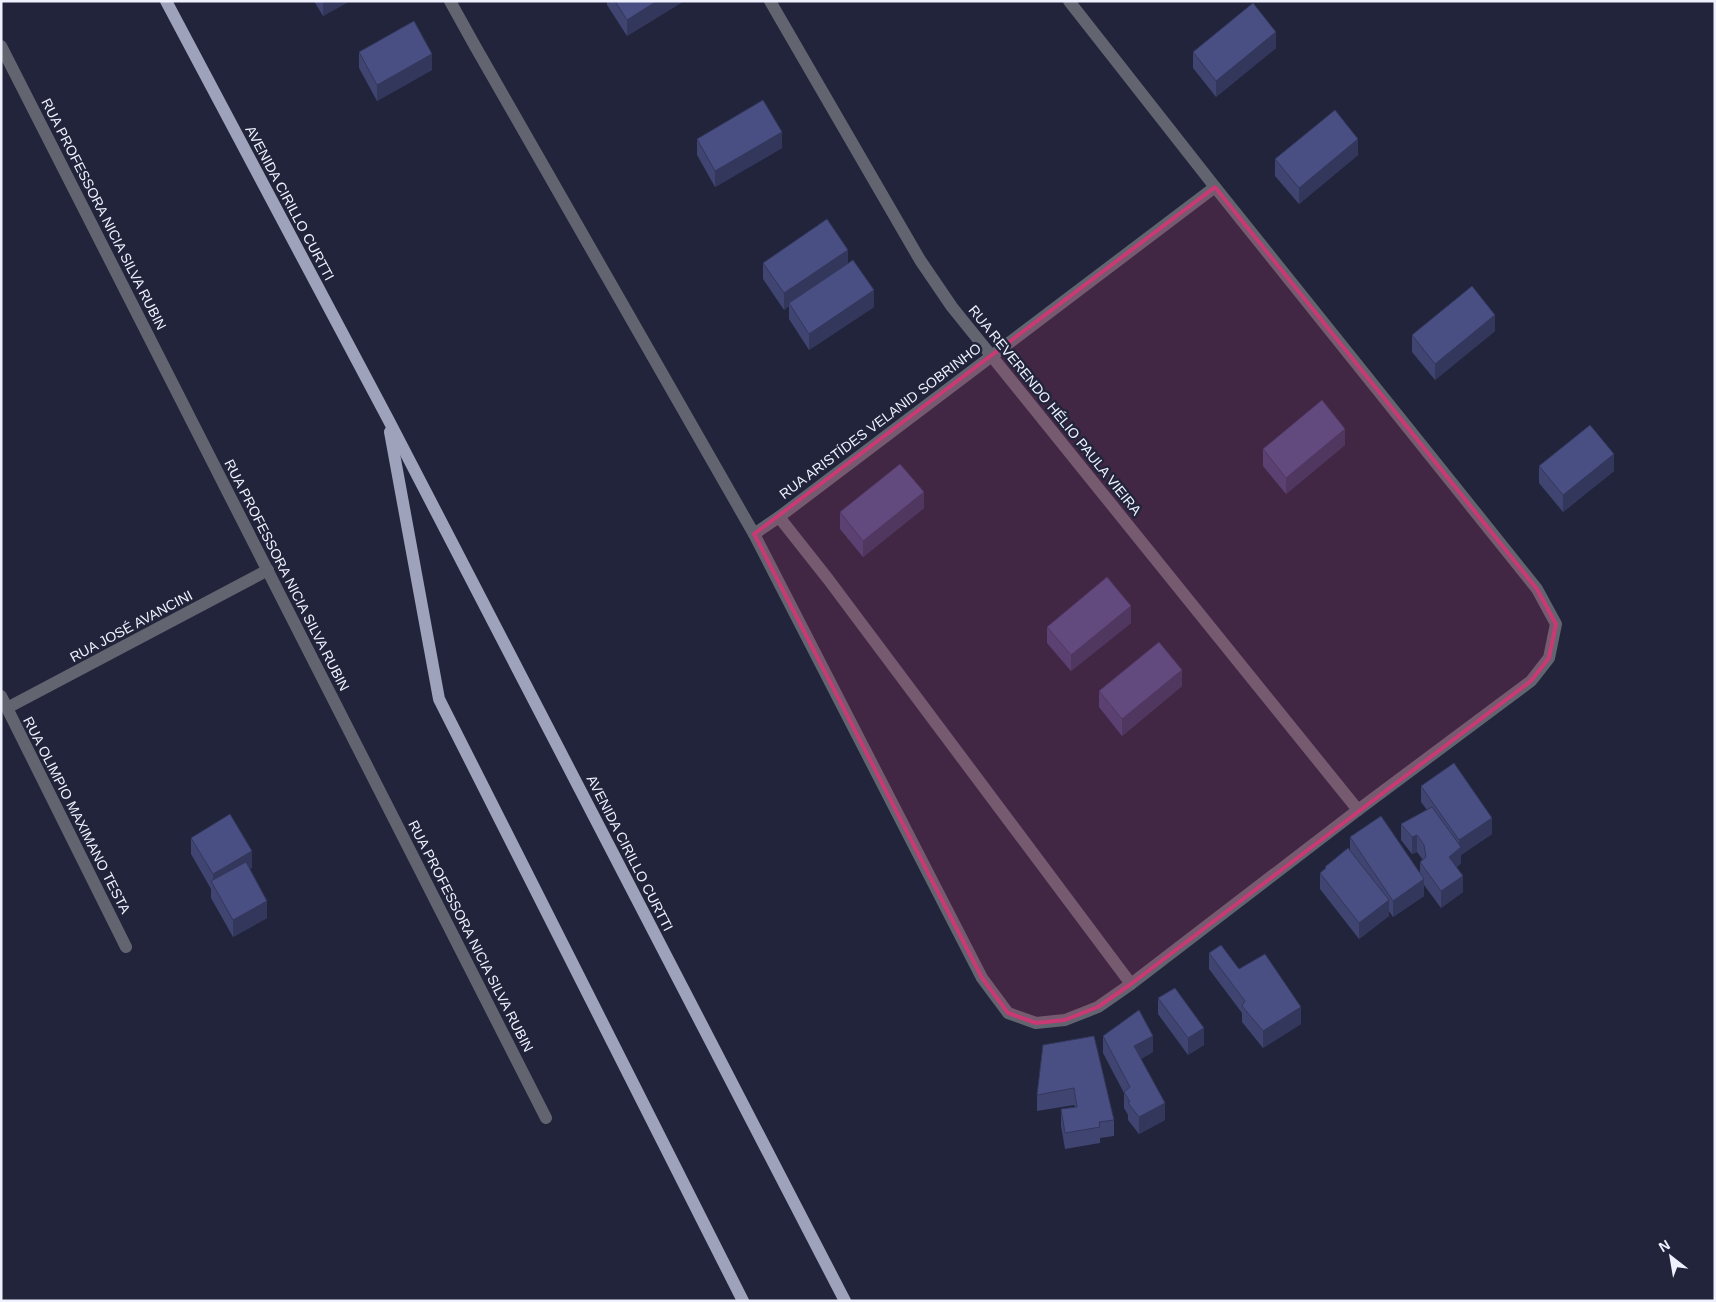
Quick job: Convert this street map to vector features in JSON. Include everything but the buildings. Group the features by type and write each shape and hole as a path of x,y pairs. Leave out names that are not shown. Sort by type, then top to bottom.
{"main road":[{"name":"AVENIDA CIRILLO CURTTI","path":"166,1 388,419 845,1301"},
{"name":"AVENIDA CIRILLO CURTTI","path":"388,419 439,699 742,1301"}],"street":[{"path":"450,1 754,534 982,978 1008,1013 1036,1023 1065,1020 1098,1007 1531,681 1549,658 1556,624 1537,589 1069,1"},
{"name":"RUA REVERENDO HÉLIO PAULA VIEIRA","path":"770,1 920,260 952,307 1358,810"},
{"name":"RUA PROFESSORA NICIA SILVA RUBIN","path":"1,46 546,1118"},
{"name":"RUA ARISTÍDES VELANID SOBRINHO","path":"754,534 1215,186"},
{"path":"779,517 828,578 1131,984"},
{"name":"RUA JOSÉ AVANCINI","path":"7,708 268,570"},
{"name":"RUA OLIMPIO MAXIMANO TESTA","path":"1,696 126,947"}],"highlighted area":[{"path":"1215,187 1537,589 1556,624 1549,658 1531,681 1131,984 1098,1007 1065,1020 1036,1023 1008,1013 982,978 754,534"}]}
